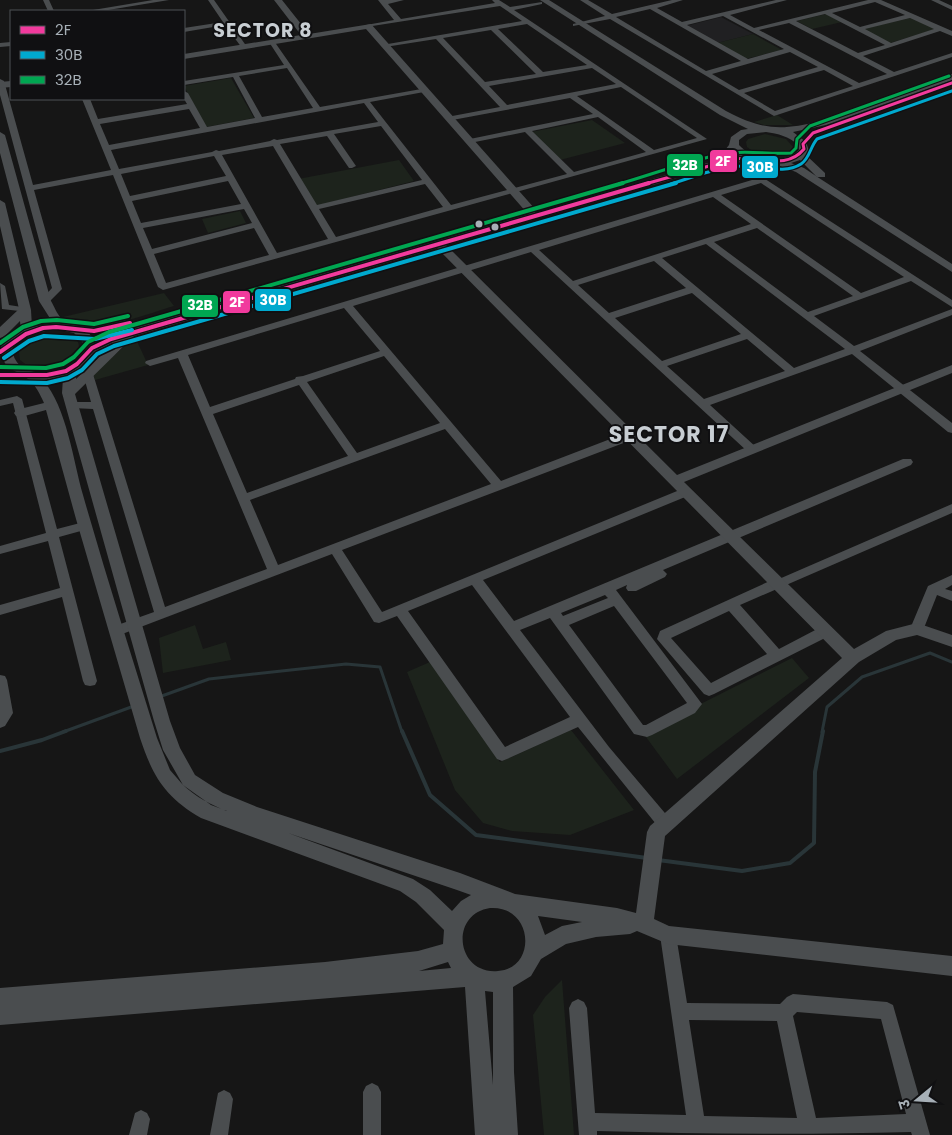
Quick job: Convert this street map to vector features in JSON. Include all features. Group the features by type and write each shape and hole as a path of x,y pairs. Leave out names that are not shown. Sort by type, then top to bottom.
{"street":[{"path":"97,10 166,0"},
{"path":"211,0 244,47"},
{"path":"278,0 307,37"},
{"path":"382,1 401,0"},
{"path":"583,0 774,114 952,55"},
{"path":"578,24 680,0"},
{"path":"682,24 784,0"},
{"path":"753,30 876,0 952,34"},
{"path":"934,0 952,8"},
{"path":"382,1 400,21"},
{"path":"509,10 540,1 743,124 759,129 778,131 800,129 952,77"},
{"path":"150,2 154,10"},
{"path":"86,100 163,287 703,139 497,2 400,21 185,57"},
{"path":"651,7 747,62"},
{"path":"825,12 891,45"},
{"path":"723,14 859,86"},
{"path":"859,29 910,16"},
{"path":"790,21 894,75"},
{"path":"385,45 528,22"},
{"path":"185,30 228,23"},
{"path":"578,24 716,114 732,127 734,142 739,152 749,158 762,161 778,162 792,160 802,150 813,133 952,83"},
{"path":"368,26 531,211"},
{"path":"492,27 541,74"},
{"path":"857,56 940,29"},
{"path":"438,37 506,108"},
{"path":"272,42 318,109"},
{"path":"706,72 790,50"},
{"path":"185,83 288,66"},
{"path":"483,85 593,66"},
{"path":"740,92 824,68"},
{"path":"235,75 260,120"},
{"path":"0,84 57,290 45,301"},
{"path":"450,119 622,85"},
{"path":"106,148 424,90"},
{"path":"185,95 205,130"},
{"path":"571,95 653,153"},
{"path":"365,100 449,208"},
{"path":"95,122 192,106"},
{"path":"470,141 598,115"},
{"path":"29,188 216,152 382,123"},
{"path":"526,129 572,175"},
{"path":"16,374 3,363 3,350 17,338 27,333 48,327 107,330 718,158 728,152 742,133 759,129"},
{"path":"778,131 796,138 814,170 952,261"},
{"path":"329,133 352,166"},
{"path":"0,134 45,301 54,319 88,338 90,350"},
{"path":"274,142 334,241"},
{"path":"216,152 275,257"},
{"path":"0,375 16,374 32,377 52,375 72,368 83,360 90,350 111,339 132,332 724,161 749,158"},
{"path":"778,162 800,170 952,269"},
{"path":"127,199 230,178"},
{"path":"150,363 762,180 952,304"},
{"path":"314,208 428,181"},
{"path":"714,194 860,296"},
{"path":"0,203 24,310 27,333"},
{"path":"138,226 245,206"},
{"path":"149,252 256,225"},
{"path":"572,284 757,225"},
{"path":"707,242 853,350 952,428"},
{"path":"438,243 728,536 853,658"},
{"path":"533,249 751,448"},
{"path":"655,257 793,372"},
{"path":"806,316 913,277"},
{"path":"0,286 4,307 24,310"},
{"path":"608,317 693,289"},
{"path":"347,305 499,486"},
{"path":"0,334 24,310"},
{"path":"702,404 952,312"},
{"path":"70,399 88,374 132,332"},
{"path":"660,365 748,335"},
{"path":"207,412 300,379 386,352"},
{"path":"182,354 275,572"},
{"path":"72,368 68,379 70,399 133,625 142,684 154,724 164,776 177,791 207,812 406,885 423,896 454,927"},
{"path":"674,481 751,448 952,369"},
{"path":"88,374 161,615"},
{"path":"32,377 41,384 50,405 84,526 117,631 142,684"},
{"path":"300,379 354,457"},
{"path":"0,403 17,399 90,681"},
{"path":"70,399 98,406"},
{"path":"21,413 50,405"},
{"path":"244,498 446,424"},
{"path":"117,631 630,436"},
{"path":"511,628 556,617 612,594 659,566 907,462"},
{"path":"335,549 379,618 686,492"},
{"path":"826,632 776,655 709,690 706,689 664,639 665,635 731,604 952,508"},
{"path":"0,550 84,526"},
{"path":"632,588 663,573 659,566"},
{"path":"474,578 580,719 665,824"},
{"path":"917,630 933,589 952,580"},
{"path":"933,589 952,596"},
{"path":"0,610 67,591"},
{"path":"556,617 639,730 647,731 690,709 695,704 612,594"},
{"path":"731,604 776,655"},
{"path":"400,610 502,755 580,719"},
{"path":"644,924 656,832 853,658 892,635 917,630 952,641"},
{"path":"0,680 6,713 0,722"},
{"path":"154,724 189,780 217,799 254,814 460,882 511,903 522,909 530,918 535,928 537,940 531,962 524,971 503,981 483,980 465,970 454,952 452,939 454,927 459,917 467,908 477,902 494,900 511,903 617,917 644,924 668,935 952,966"},
{"path":"535,952 562,935 596,928 644,924"},
{"path":"668,935 697,1130"},
{"path":"0,998 326,972 418,961 454,952"},
{"path":"0,1016 474,976"},
{"path":"474,976 486,1135"},
{"path":"503,981 503,1072 507,1135"},
{"path":"679,1012 784,1013 793,1003 888,1011 919,1127"},
{"path":"578,1008 587,1128 809,1131 912,1123 919,1127"},
{"path":"784,1013 809,1131"},
{"path":"372,1092 372,1135"},
{"path":"219,1135 224,1099"}],"shaded area":[{"path":"826,14 842,22 812,29 797,21"},
{"path":"721,17 753,34 717,43 686,26"},
{"path":"910,18 936,29 890,43 863,29"},
{"path":"753,34 782,50 745,59 717,43"},
{"path":"231,78 254,118 206,127 185,86"},
{"path":"777,115 793,125 764,125 754,122"},
{"path":"592,120 625,143 560,160 531,132"},
{"path":"765,134 786,139 793,147 791,151 786,154 769,156 757,153 747,147 746,142 748,139"},
{"path":"399,160 414,181 316,206 298,179"},
{"path":"240,211 246,223 208,233 202,219"},
{"path":"164,293 174,306 133,319 104,325 89,325 63,317"},
{"path":"57,333 72,337 78,343 77,351 71,359 60,365 47,368 33,367 20,360 19,350 31,340"},
{"path":"135,337 148,365 95,380 93,374"},
{"path":"195,625 203,649 226,642 231,660 163,673 159,638"},
{"path":"792,658 809,678 677,779 643,733"},
{"path":"430,662 500,762 571,730 634,810 570,835 512,831 483,823 455,790 407,672"},
{"path":"562,980 574,1135 544,1135 533,1015 545,997"}],"waterway":[{"path":"822,732 827,707 862,677 930,653 952,662"},
{"path":"159,697 209,679 346,664 380,667 402,732"},
{"path":"63,732 134,706"},
{"path":"0,751 42,740 66,731"},
{"path":"402,731 430,795 476,835 647,858"},
{"path":"658,860 742,871 790,863 814,843 815,772 823,731"}],"transit line":[{"name":"32B","path":"0,367 46,368 63,364 74,357 88,342 109,332 722,154 747,151 779,154 791,153 796,148 797,139 810,126 949,76"},
{"name":"2F","path":"0,375 47,375 66,371 77,364 92,348 111,339 724,161 738,158 788,161 799,155 804,149 803,144 813,133 952,83"},
{"name":"30B","path":"0,382 47,383 68,378 82,370 97,354 114,346 726,168 756,166 789,169 796,167 808,157 811,146 817,139 952,91"},
{"name":"32B","path":"0,343 23,327 41,321 57,320 94,324 128,316"},
{"name":"2F","path":"0,352 26,334 43,328 56,327 94,331 130,323"},
{"name":"30B","path":"4,358 29,341 44,336 95,339 132,330"}],"district":[{"name":"SECTOR 8","path":"263,30"},
{"name":"SECTOR 17","path":"669,434"}]}
